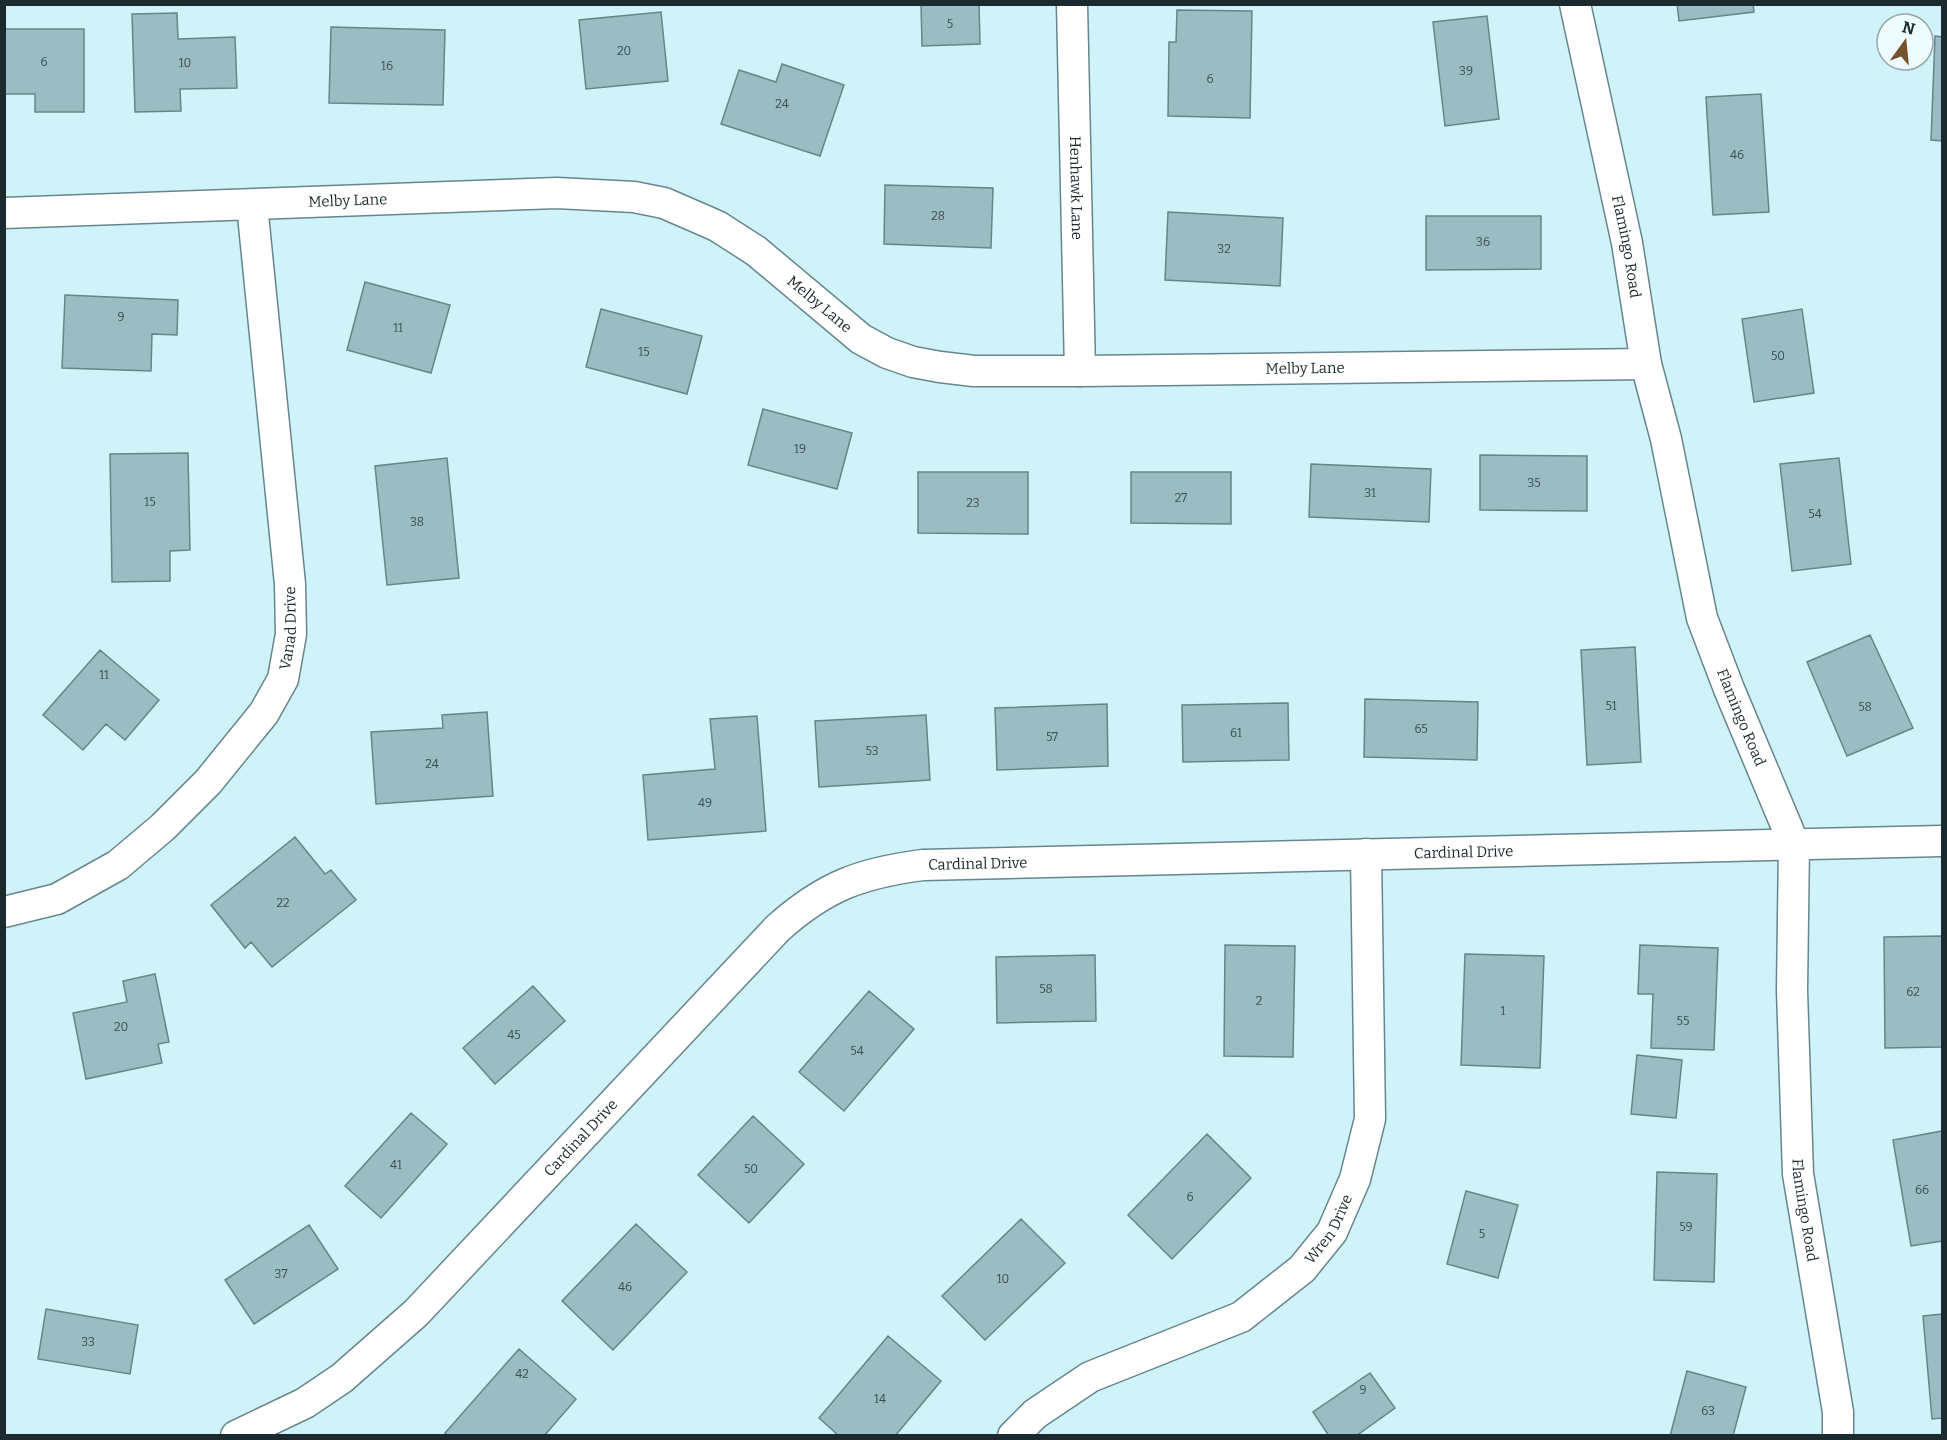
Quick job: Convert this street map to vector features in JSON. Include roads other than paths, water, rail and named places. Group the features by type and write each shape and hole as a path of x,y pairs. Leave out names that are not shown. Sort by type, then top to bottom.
{"street":[{"name":"Henhawk Lane","path":"1072,4 1080,371"},
{"name":"Flamingo Road","path":"1575,4 1627,243 1646,364 1666,439 1702,618 1729,690 1794,844 1792,990 1798,1174 1838,1412 1838,1436"},
{"name":"Melby Lane","path":"4,213 557,193 634,197 664,203 717,226 756,251 861,339 887,353 914,362 974,371 1646,364"},
{"name":"Vanad Drive","path":"4,912 57,899 118,865 163,827 208,782 264,713 283,679 291,634 290,584 252,205"},
{"name":"Cardinal Drive","path":"236,1436 305,1404 342,1378 416,1313 778,928 800,908 820,895 853,880 883,870 923,865 1942,841"},
{"name":"Wren Drive","path":"1013,1436 1035,1414 1090,1377 1241,1317 1302,1269 1332,1232 1355,1179 1370,1119 1366,854"}]}
